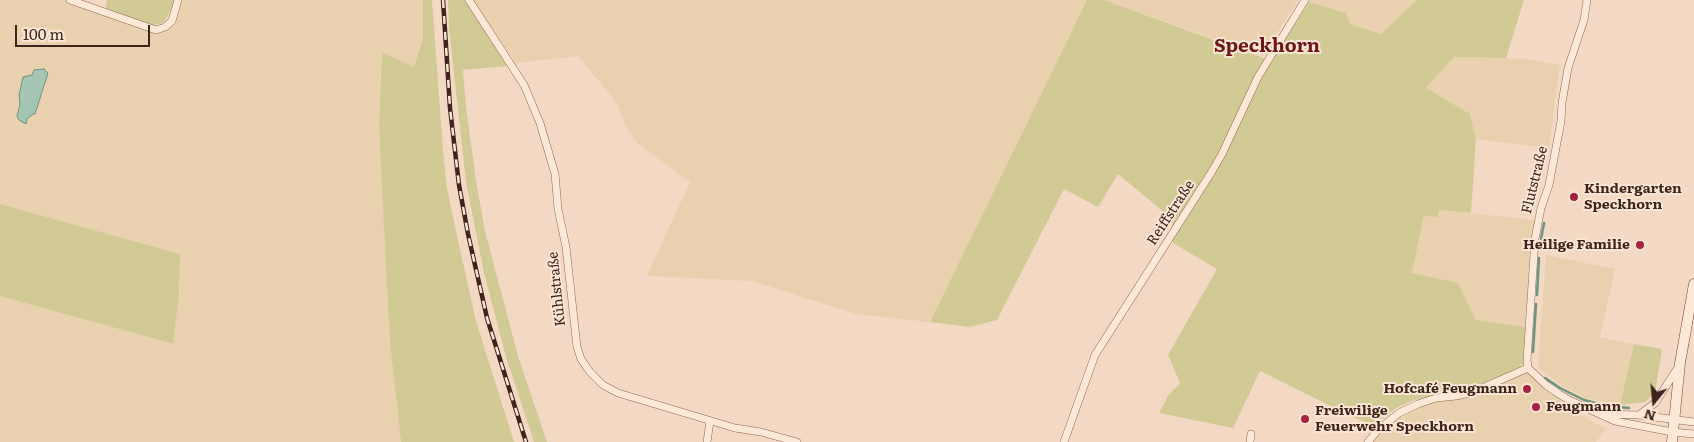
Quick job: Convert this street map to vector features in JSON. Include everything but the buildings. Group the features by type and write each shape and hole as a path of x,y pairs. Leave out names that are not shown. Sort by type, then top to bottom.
{"main road":[{"path":"1672,437 1680,363 1694,284"}],"street":[{"path":"70,0 156,30 172,22 178,0"},
{"name":"Kühlstraße","path":"469,0 524,86 540,123 555,174 558,209 566,247 577,347 581,359 590,372 603,384 618,393 710,421 797,442"},
{"name":"Reiffstraße","path":"1064,442 1095,355 1211,173 1222,154 1258,77 1305,0"},
{"name":"Flutstraße","path":"1528,368 1535,239 1541,208 1549,185 1561,121 1568,68 1584,20 1587,0"},
{"path":"1639,415 1655,403 1680,363"},
{"path":"1368,442 1378,430 1399,413 1418,404 1436,398 1473,392 1528,368 1559,394 1616,420 1672,437 1694,434"},
{"path":"1602,414 1639,415 1694,422"},
{"path":"707,442 710,421"},
{"path":"1250,442 1251,434"}],"shaded area":[{"path":"0,0 65,0 131,23 150,27 163,24 178,0 423,0 423,38 414,67 382,53 379,125 390,343 401,442 0,442 0,296 172,344 179,295 180,254 0,204"},
{"path":"107,0 177,0 163,23 150,26 105,12"},
{"path":"423,0 432,0 447,188 476,321 514,442 401,442 390,343 382,190 379,125 382,52 414,67 423,38"},
{"path":"448,0 465,0 507,66 463,70 466,107 485,231 518,356 547,442 534,442 506,357 484,273 466,182 449,28"},
{"path":"473,0 1087,0 930,322 856,314 752,281 647,276 690,182 639,145 627,129 617,103 578,56 516,63"},
{"path":"1087,0 1104,0 1272,61 1309,2 1346,13 1350,24 1381,34 1417,0 1524,0 1506,58 1454,57 1426,88 1470,114 1476,139 1471,213 1439,210 1438,217 1424,216 1412,273 1458,283 1476,320 1526,327 1523,363 1519,368 1466,390 1438,394 1411,401 1396,408 1374,425 1355,418 1260,371 1233,428 1159,413 1168,396 1180,383 1168,355 1217,269 1173,243 1172,219 1118,174 1098,207 1064,189 997,320 970,327 930,322"},
{"path":"1104,0 1298,0 1263,56"},
{"path":"1310,0 1419,0 1381,34 1350,24 1345,13 1309,2"},
{"path":"1454,57 1528,59 1560,65 1549,148 1476,139 1470,114 1426,89"},
{"path":"44,69 48,73 35,114 27,119 26,124 19,120 17,116 23,77 32,75 34,70"},
{"path":"0,204 180,254 179,295 173,344 0,296"},
{"path":"1439,210 1535,220 1530,247 1526,327 1476,320 1458,283 1412,274 1424,216"},
{"path":"1546,255 1615,269 1600,337 1634,344 1620,405 1585,398 1561,385 1538,368"},
{"path":"1634,344 1662,349 1655,393 1645,402 1620,405"},
{"path":"1528,371 1568,408 1606,429 1596,442 1371,442 1379,432 1399,415 1436,400 1455,398"}],"waterway":[{"path":"1541,239 1544,223"},
{"path":"1537,295 1539,258"},
{"path":"1533,352 1536,304"},
{"path":"1545,378 1584,400 1607,406 1629,408"}],"railway":[{"path":"443,0 450,108 459,185 468,234 487,318 526,442"}],"place":[{"name":"Kindergarten Speckhorn","path":"1574,197"},
{"name":"Heilige Familie","path":"1640,245"},
{"name":"Hofcafé Feugmann","path":"1527,389"},
{"name":"Feugmann","path":"1536,407"},
{"name":"Freiwilige Feuerwehr Speckhorn","path":"1305,419"}],"district":[{"name":"Speckhorn","path":"1267,46"}]}
